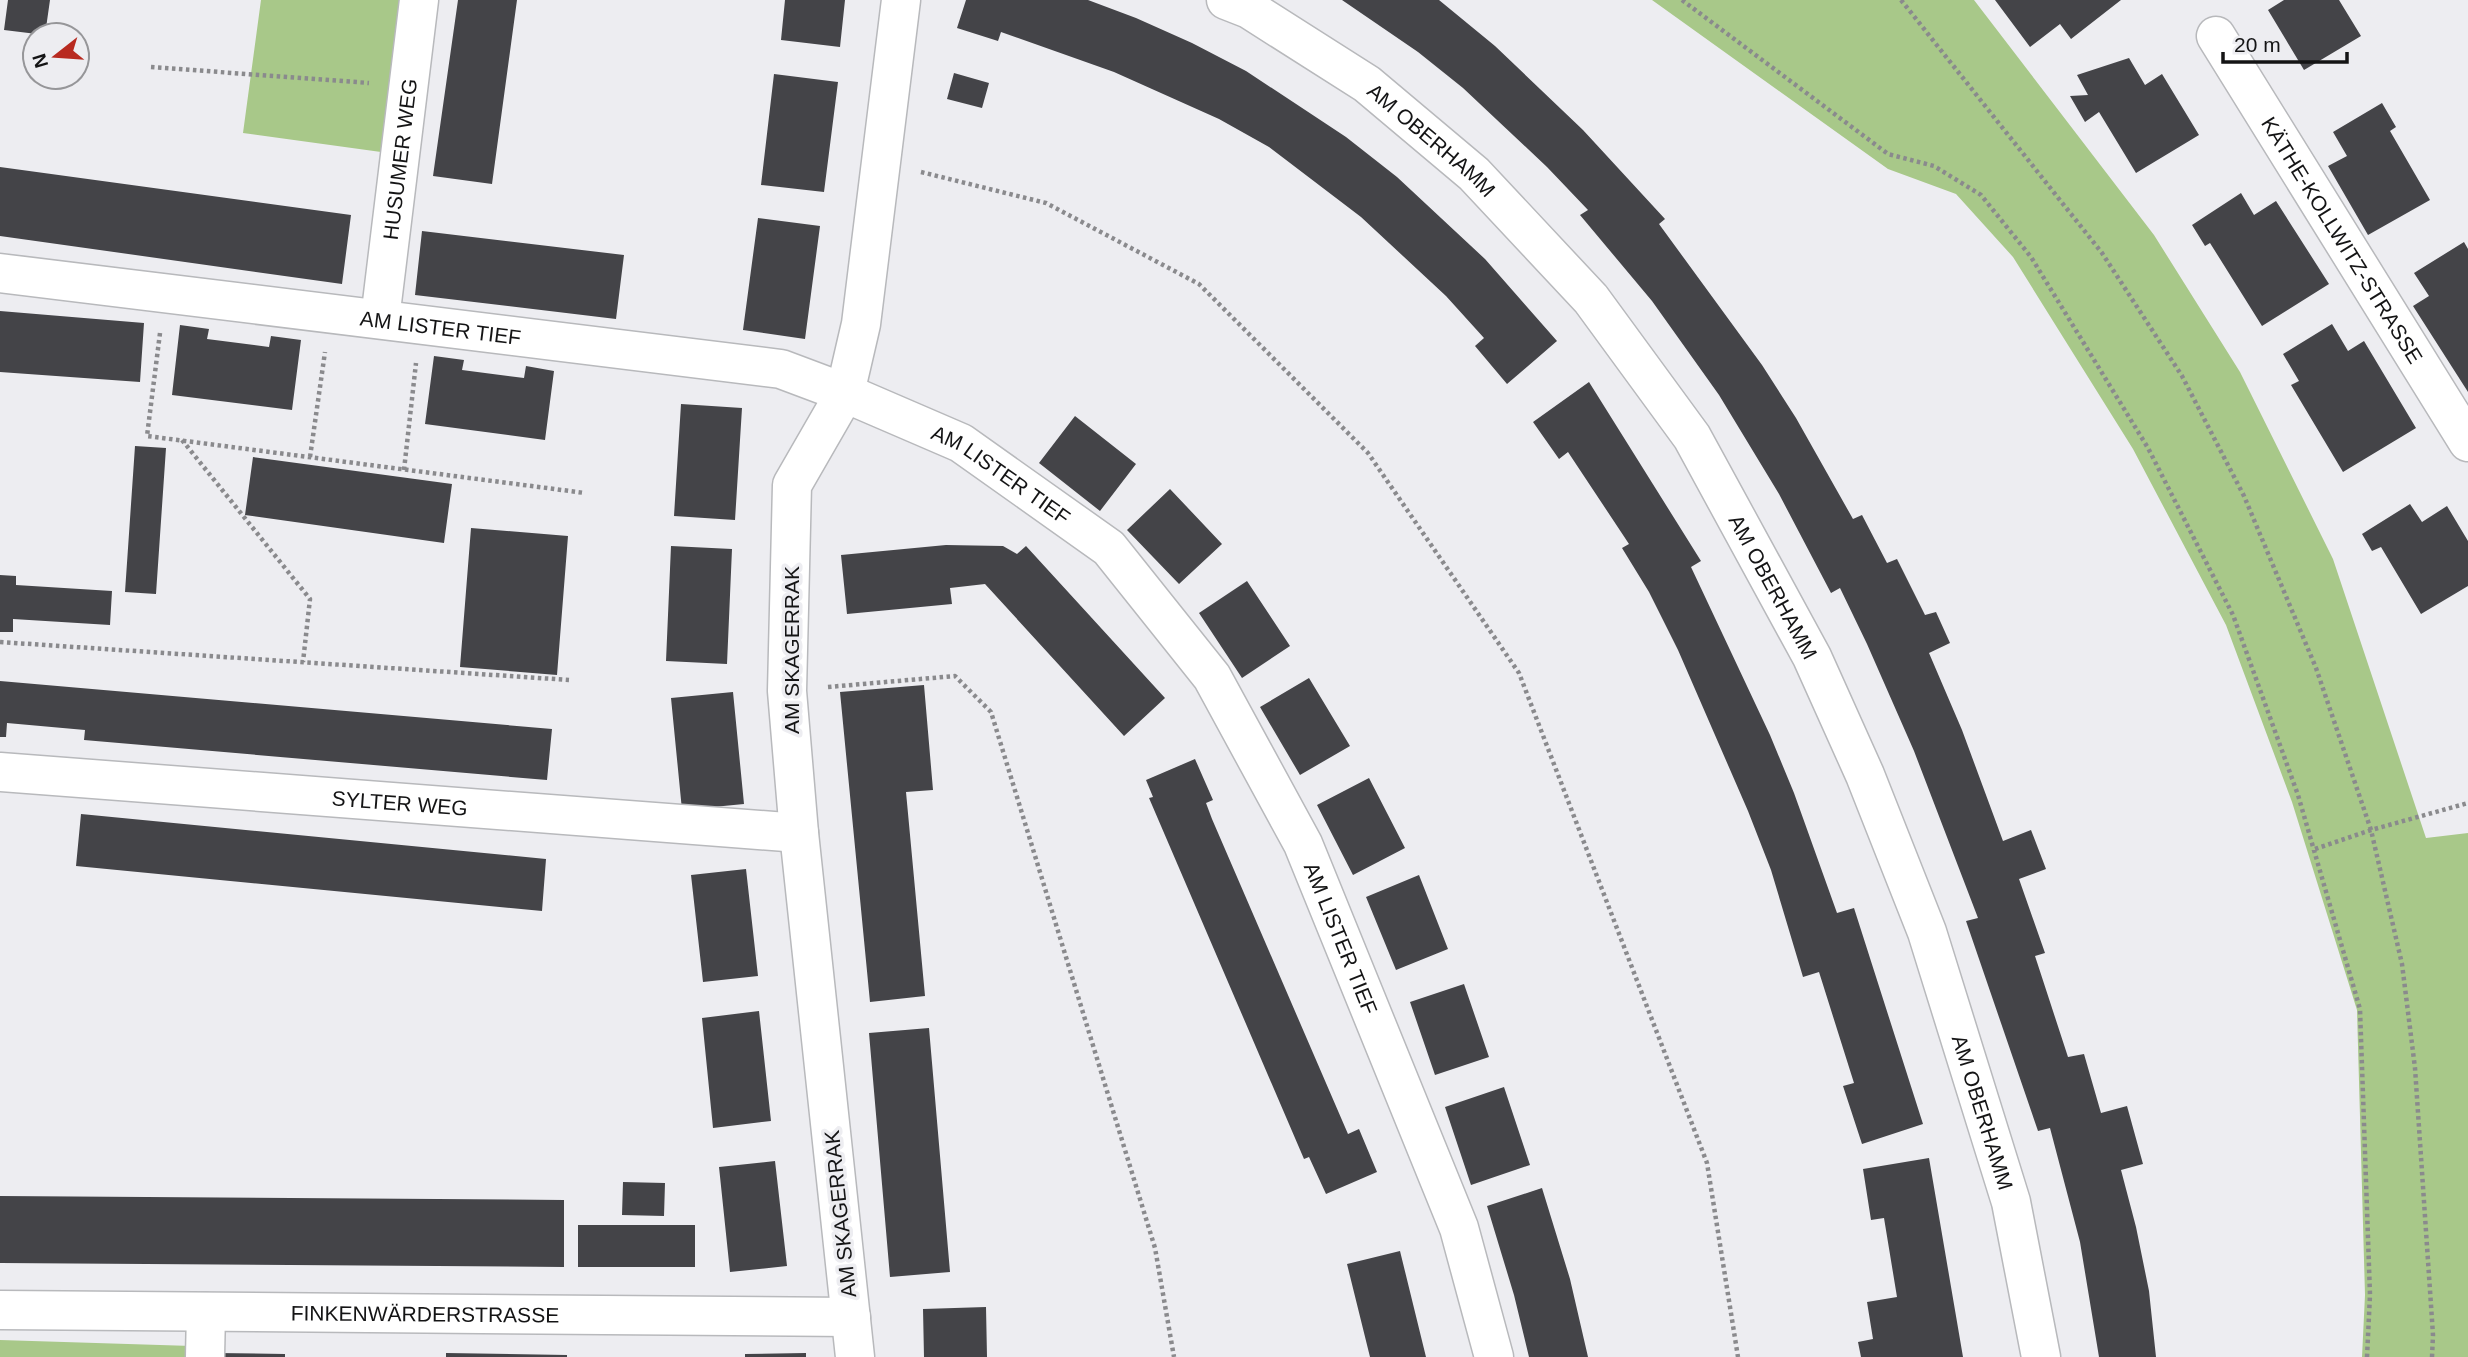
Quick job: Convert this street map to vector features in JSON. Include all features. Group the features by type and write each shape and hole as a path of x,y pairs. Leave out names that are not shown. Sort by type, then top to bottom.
{"street":[{"name":"HUSUMER WEG","path":"380,319 419,0"},
{"name":"AM SKAGERRAK","path":"855,1357 799,833 787,691 792,485 845,393 861,324 901,0"},
{"name":"AM OBERHAMM","path":"1226,0 1249,9 1367,84 1474,174 1591,299 1692,437 1812,657 1865,775 1927,932 2011,1202 2041,1357"},
{"name":"KÄTHE-KOLLWITZ-STRASSE","path":"2216,36 2468,443"},
{"name":"AM LISTER TIEF","path":"0,273 781,369 845,393 961,443 1109,548 1212,677 1303,844 1459,1228 1494,1357"},
{"name":"SYLTER WEG","path":"0,772 799,833"},
{"name":"FINKENWÄRDERSTRASSE","path":"0,1310 851,1317"},
{"path":"205,1357 206,1311"}],"path":[{"path":"1682,0 1888,154 1934,166 1980,195 2031,257 2148,448 2233,615 2298,795 2360,1009 2370,1295 2367,1357"},
{"path":"1901,0 2102,253 2182,376 2244,496 2316,668 2371,830 2402,964 2415,1068 2433,1335 2432,1357"},
{"path":"151,67 408,86"},
{"path":"881,162 1046,203 1199,284 1368,453 1519,673 1707,1163 1738,1357"},
{"path":"166,293 147,436 585,494"},
{"path":"310,457 330,313"},
{"path":"404,470 421,324"},
{"path":"182,440 310,599 303,662"},
{"path":"0,642 569,680"},
{"path":"787,691 955,676 991,712 1154,1248 1174,1357"},
{"path":"2315,849 2468,803"}],"green space":[{"path":"261,0 401,0 381,152 243,133"},
{"path":"1652,0 1974,0 2154,235 2240,372 2333,559 2426,838 2468,833 2468,1357 2362,1357 2365,1295 2357,1010 2292,802 2226,625 2133,449 2013,257 1956,194 1888,169"},
{"path":"0,1340 192,1346 192,1357 0,1357"}],"building":[{"path":"8,0 50,0 47,21 21,21 21,32 4,30"},
{"path":"458,0 517,0 492,184 433,176"},
{"path":"785,0 845,0 840,47 781,40"},
{"path":"966,0 1088,0 1192,43 1246,71 1346,137 1397,177 1485,259 1557,341 1507,384 1475,346 1484,338 1446,296 1361,217 1269,147 1219,119 1114,72 1001,32 998,41 957,28"},
{"path":"1342,0 1439,0 1495,46 1583,130 1665,219 1659,224 1762,365 1796,418 1853,519 1862,515 1887,563 1897,559 1925,615 1936,612 1950,643 1929,653 1962,730 2003,841 2031,830 2046,869 2019,879 2045,953 2035,956 2068,1057 2084,1054 2101,1113 2127,1106 2143,1164 2121,1170 2149,1291 2156,1357 2099,1357 2080,1242 2050,1128 2038,1131 1966,921 1978,918 1914,751 1840,588 1831,593 1779,494 1719,395 1652,301 1580,215 1588,210 1547,167 1463,88 1418,52"},
{"path":"1995,0 2121,0 2071,39 2060,24 2030,47"},
{"path":"2284,0 2339,0 2361,36 2304,70 2268,10"},
{"path":"2129,58 2145,85 2162,74 2199,135 2136,173 2099,112 2085,122 2070,96 2088,95 2077,75"},
{"path":"954,73 989,83 982,108 947,99"},
{"path":"774,74 838,82 824,192 761,185"},
{"path":"2382,103 2396,127 2390,131 2430,200 2368,235 2328,166 2347,156 2333,132"},
{"path":"0,167 351,215 342,284 0,236"},
{"path":"2241,193 2254,215 2276,201 2329,284 2262,326 2210,243 2205,246 2192,225"},
{"path":"758,218 820,226 805,339 743,330"},
{"path":"422,231 624,255 616,319 415,295"},
{"path":"2464,242 2468,249 2468,392 2413,306 2429,296 2414,273"},
{"path":"0,311 144,323 140,382 0,372"},
{"path":"2332,324 2348,351 2364,341 2416,428 2343,472 2291,385 2299,381 2283,354"},
{"path":"180,325 209,329 207,339 269,347 271,336 301,340 292,410 172,395"},
{"path":"434,356 464,360 462,370 524,378 526,366 554,371 545,440 425,424"},
{"path":"1589,382 1701,561 1691,567 1770,735 1837,913 1854,908 1923,1124 1862,1144 1843,1086 1854,1083 1819,972 1803,977 1771,870 1678,650 1649,592 1622,548 1629,544 1568,452 1559,459 1533,422"},
{"path":"681,404 742,408 735,520 674,516"},
{"path":"1075,416 1136,464 1100,511 1039,463"},
{"path":"135,446 166,448 156,594 125,592"},
{"path":"253,457 452,484 444,543 245,515"},
{"path":"1170,489 1222,544 1179,584 1127,530"},
{"path":"2410,504 2422,522 2447,506 2468,541 2468,586 2421,614 2381,547 2372,551 2362,534"},
{"path":"471,528 568,536 557,675 460,667"},
{"path":"946,545 1003,546 1017,554 1026,546 1165,698 1124,736 985,584 950,588 952,604 847,614 841,555"},
{"path":"671,546 732,549 727,664 666,661"},
{"path":"0,575 16,576 16,585 112,591 110,625 13,619 13,632 0,632"},
{"path":"1247,581 1290,646 1242,678 1199,613"},
{"path":"1309,678 1350,746 1300,775 1260,707"},
{"path":"0,681 552,729 547,780 84,740 85,730 7,723 6,737 0,737"},
{"path":"924,685 933,790 906,792 925,996 870,1002 840,692"},
{"path":"733,692 744,804 682,810 671,698"},
{"path":"1195,759 1213,800 1206,803 1212,819 1348,1134 1359,1129 1377,1172 1326,1194 1309,1157 1304,1159 1149,798 1153,797 1146,780"},
{"path":"1369,778 1405,848 1353,875 1317,805"},
{"path":"81,814 546,859 542,911 76,866"},
{"path":"746,869 758,976 703,982 691,875"},
{"path":"1419,875 1448,949 1396,970 1366,897"},
{"path":"1464,984 1489,1057 1435,1075 1410,1002"},
{"path":"759,1011 771,1121 713,1128 702,1018"},
{"path":"929,1028 950,1272 890,1277 869,1033"},
{"path":"1504,1087 1530,1165 1471,1185 1445,1107"},
{"path":"1929,1158 1963,1357 1861,1357 1858,1342 1873,1339 1867,1302 1897,1297 1884,1218 1871,1220 1863,1169"},
{"path":"775,1161 787,1266 730,1272 719,1167"},
{"path":"623,1182 665,1183 664,1216 622,1215"},
{"path":"1542,1188 1570,1279 1588,1357 1529,1357 1514,1295 1487,1206"},
{"path":"0,1196 564,1200 564,1267 0,1263"},
{"path":"578,1225 695,1225 695,1267 578,1267"},
{"path":"1400,1251 1426,1357 1370,1357 1347,1264"},
{"path":"986,1307 987,1357 924,1357 923,1309"},
{"path":"216,1353 285,1354 285,1357 216,1357"},
{"path":"446,1353 567,1355 567,1357 446,1357"},
{"path":"806,1353 806,1357 745,1357 745,1354"}]}
